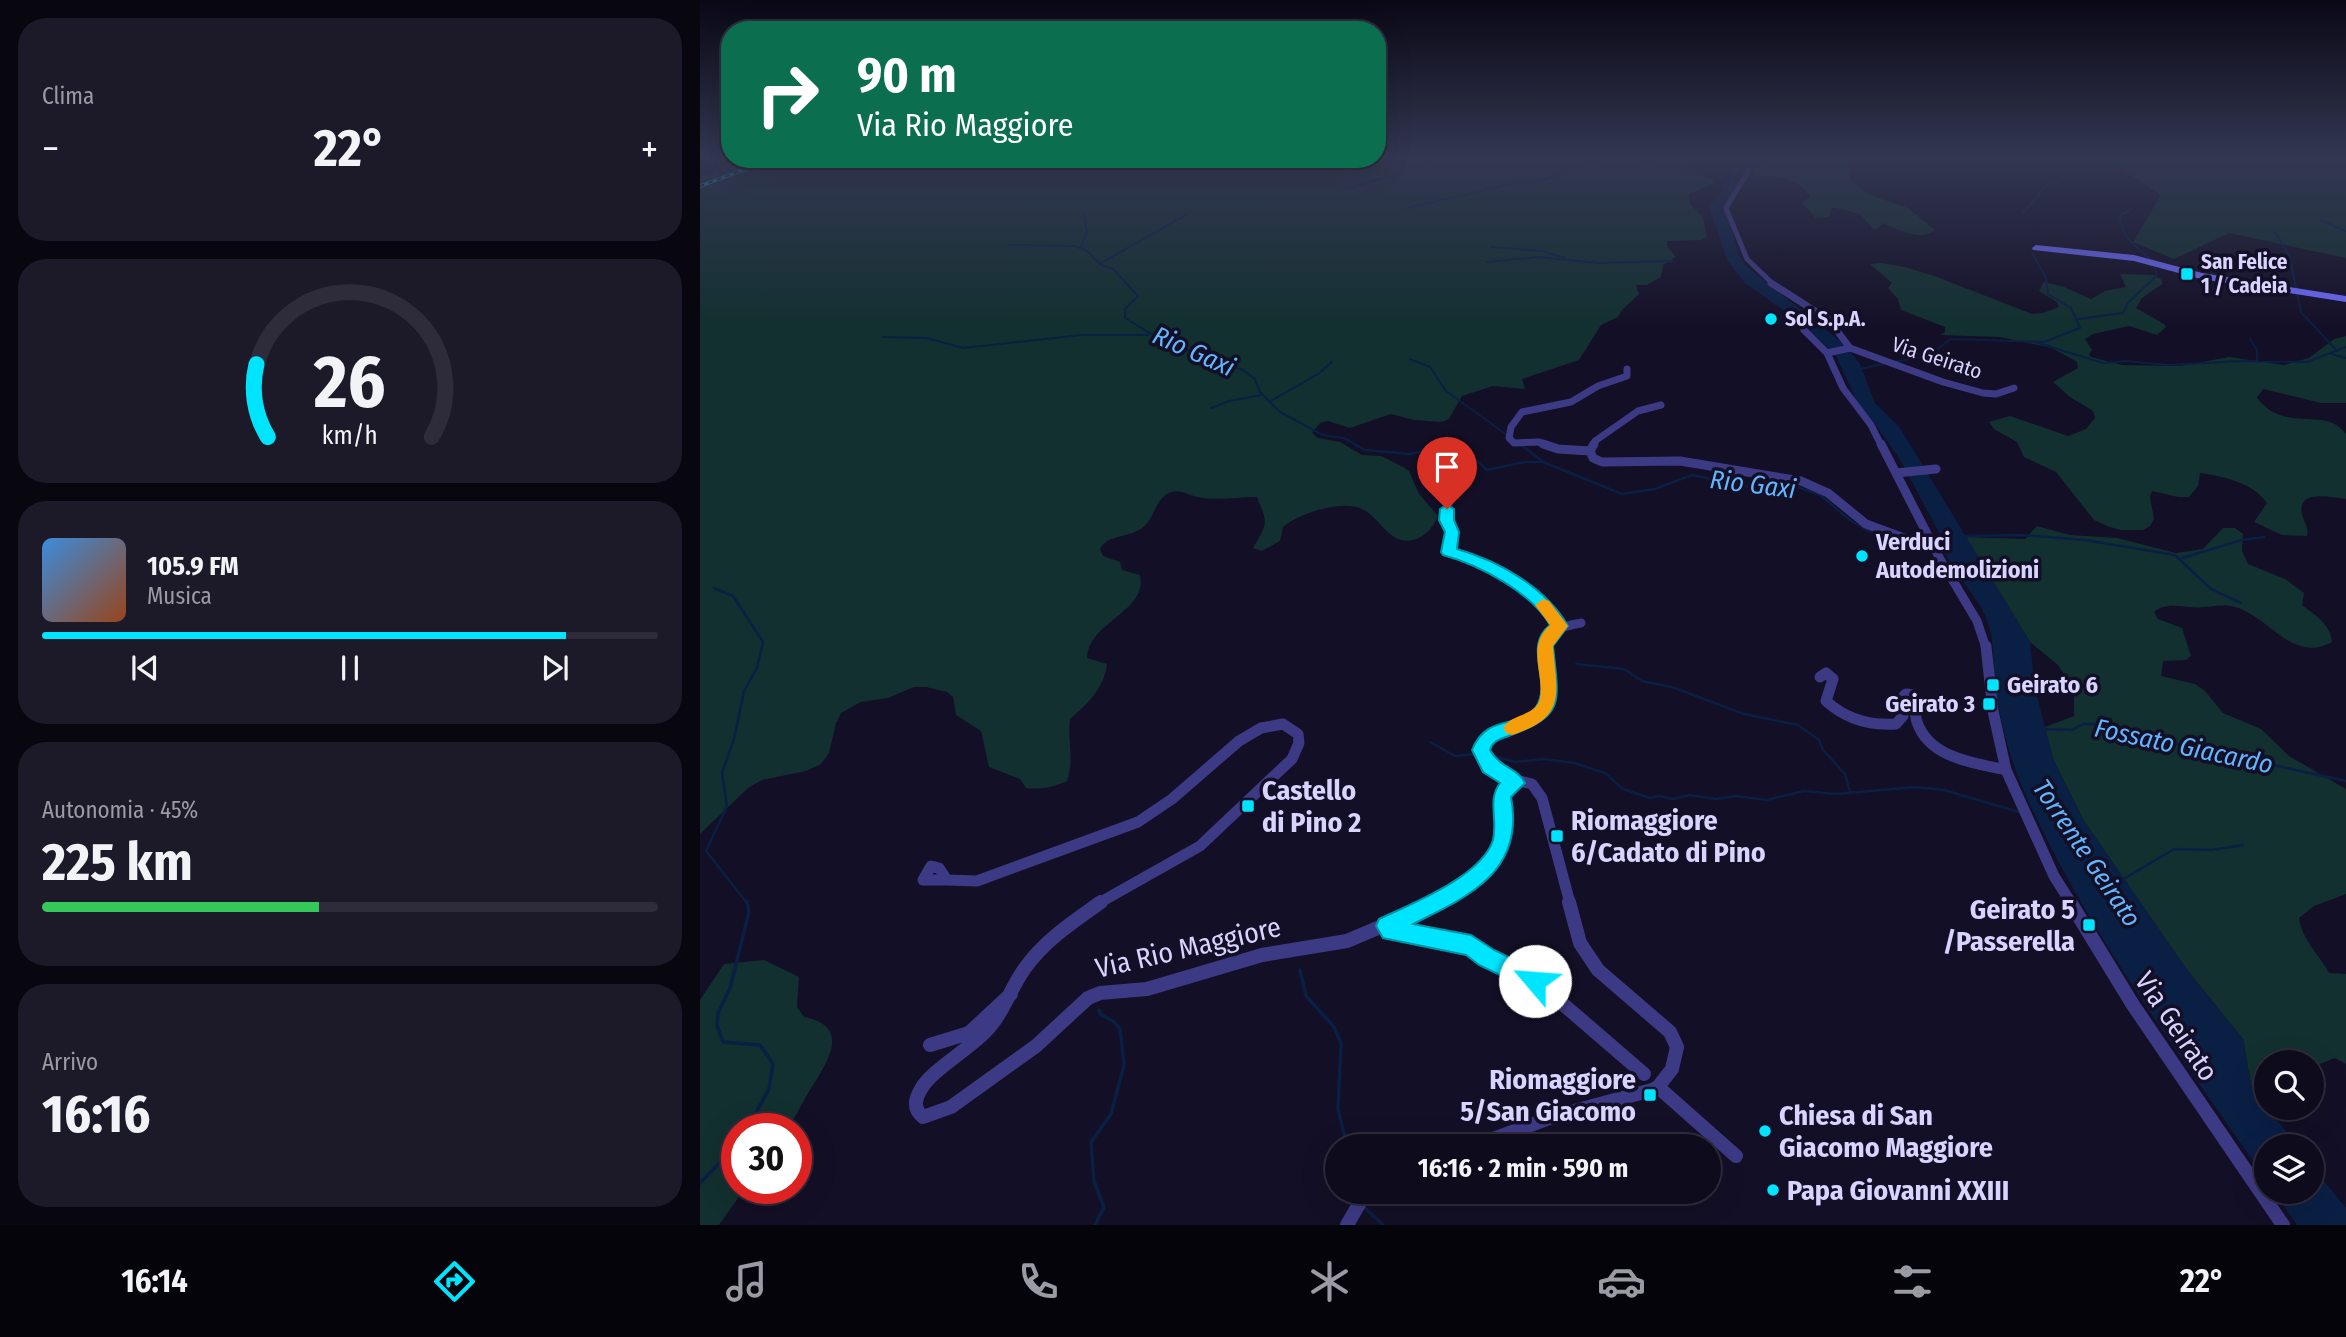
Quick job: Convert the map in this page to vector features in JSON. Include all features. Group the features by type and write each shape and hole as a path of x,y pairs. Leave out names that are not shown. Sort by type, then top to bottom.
{"street":[{"name":"Via Geirato","path":"1729,214 1746,258 1775,285 1812,307 1844,336 1850,349 1983,393 1996,394 2014,388"},
{"path":"2033,247 2153,264 2201,276 2346,299"},
{"name":"Via Geirato","path":"1804,330 1829,352 1843,388 1871,425 1901,473 1936,550 1982,631 1993,711 2006,770 2069,904 2133,1005 2283,1225"},
{"path":"1829,352 1850,349"},
{"path":"1590,451 1558,449 1534,441 1514,443 1509,438 1511,427 1522,412 1580,399 1598,386 1627,376 1627,369"},
{"path":"1590,451 1597,440 1638,411 1661,405"},
{"path":"1590,451 1593,458 1604,462 1680,461 1801,481 1828,493 1866,524 1936,550"},
{"path":"1901,473 1933,470"},
{"path":"1448,504 1447,520 1452,532 1449,552 1478,560 1501,572 1550,611 1560,626"},
{"path":"1505,1134 1552,1116 1658,1087 1674,1063 1677,1051 1674,1038 1661,1024 1618,990 1587,957 1580,943 1541,794 1529,782 1515,783 1489,766 1482,755 1482,744 1490,735 1529,721 1543,711 1549,692 1545,646 1552,632 1560,626 1581,623"},
{"path":"1820,677 1826,673 1833,679 1826,701 1839,712 1859,721 1896,724 1903,716 1903,697 1906,694 1913,695 1918,725 1938,748 1948,755 2006,770"},
{"name":"Via Rio Maggiore","path":"948,881 977,881 1123,829 1153,814 1220,755 1257,729 1283,724 1298,734 1298,747 1288,763 1200,846 1106,898 1050,937 1035,954 986,1032 922,1086 915,1102 918,1114 923,1116 932,1116 951,1107 1036,1046 1088,998 1100,993 1147,989 1262,955 1347,941 1432,906 1478,875 1501,846 1506,820 1502,797 1505,789 1515,783"},
{"path":"1387,926 1390,930 1471,945 1486,958 1535,981 1569,1007 1608,1045 1644,1074"},
{"path":"930,1045 951,1042 1011,993"},
{"path":"1658,1087 1736,1156"},
{"path":"1347,1225 1355,1204"}],"green space":[{"path":"700,214 1700,214 1703,217 1707,237 1701,240 1667,241 1667,246 1676,257 1663,265 1661,277 1647,285 1636,285 1639,294 1618,317 1601,325 1579,360 1522,379 1525,389 1493,386 1462,396 1449,419 1442,422 1414,420 1391,414 1350,428 1328,421 1320,423 1312,433 1318,438 1340,442 1362,455 1381,456 1409,471 1419,494 1438,516 1429,530 1420,537 1400,540 1387,532 1364,510 1345,506 1322,509 1299,517 1283,527 1280,541 1262,551 1253,548 1265,523 1257,497 1212,499 1175,491 1162,498 1143,528 1103,544 1100,549 1103,556 1120,562 1122,570 1140,575 1140,588 1127,608 1097,635 1090,645 1087,658 1107,664 1099,688 1070,719 1070,765 1067,781 1037,789 1026,788 1020,779 989,767 981,731 956,715 953,697 947,692 914,687 888,698 861,702 841,713 829,753 821,764 806,771 762,780 748,788 700,834"},
{"path":"1812,214 1830,214 1829,217 1816,218"},
{"path":"1860,214 1916,214 1935,230 1916,235 1882,223 1879,228 1873,229"},
{"path":"2150,214 2346,214 2346,258 2229,233 2174,259 2133,242"},
{"path":"1881,263 1937,277 2032,314 2059,307 2057,302 2039,291 2044,282 2064,287 2091,299 2105,291 2126,287 2120,274 2154,275 2162,280 2162,284 2142,298 2136,308 2166,327 2157,335 2129,326 2093,334 2085,339 2092,350 2089,354 2091,357 2122,365 2181,366 2229,357 2284,365 2309,358 2334,339 2346,336 2346,403 2321,403 2263,389 2257,398 2268,409 2280,415 2327,421 2346,434 2346,499 2316,496 2304,501 2302,514 2307,536 2282,535 2254,522 2267,503 2254,490 2228,479 2200,473 2198,486 2189,497 2152,491 2150,497 2154,519 2150,526 2143,530 2120,530 2094,520 2056,472 2024,457 2017,442 1994,429 1989,422 2010,416 2068,436 2086,429 2095,418 2093,411 2070,397 2053,382 2078,368 2077,362 2052,348 2000,337 1940,335 1945,332 1945,327 1901,310 1898,299 1888,288 1892,283 1870,264"},
{"path":"2037,526 2070,535 2117,538 2176,553 2203,549 2223,528 2235,528 2243,534 2242,551 2248,564 2285,579 2304,593 2302,605 2329,630 2332,642 2318,647 2305,647 2293,643 2259,619 2235,607 2171,606 2154,612 2158,619 2182,628 2191,656 2186,660 2163,661 2161,676 2195,684 2205,691 2223,713 2261,729 2289,756 2346,789 2346,894 2314,906 2299,918 2307,940 2329,973 2346,974 2346,1064 2335,1058 2324,1062 2324,1050 2254,1050 2254,1085 2251,1085 2243,1039 2187,970 2084,821 2053,759 2045,727 2074,716 2074,690 2058,665 2030,642 1966,537 2025,539"},
{"path":"764,960 799,977 797,1007 804,1017 820,1022 829,1030 831,1050 821,1073 797,1113 721,1113 721,1204 734,1204 719,1225 700,1225 700,1000 724,964"}],"water":[{"name":"Torrente Geirato","path":"1712,214 1728,214 1738,253 1745,265 1845,345 1860,364 1875,403 1900,428 2030,642 2035,688 2053,759 2084,821 2187,970 2243,1039 2254,1089 2254,1120 2277,1120 2288,1134 2254,1134 2254,1163 2104,941 2048,841 2023,789 2005,737 1988,622 1944,552 1949,551 1899,458 1872,420 1861,410 1836,356 1804,325 1745,283 1727,260"},
{"path":"2324,1181 2346,1208 2346,1225 2297,1225 2282,1204 2324,1204"}],"waterway":[{"path":"1081,247 1087,232 1084,214"},
{"path":"2122,214 2121,223 2126,236 2151,260"},
{"path":"1101,263 1186,215"},
{"path":"2320,220 2346,231"},
{"path":"2275,232 2289,255 2301,312 2337,351"},
{"name":"Rio Gaxi","path":"1009,245 1075,246 1087,251 1101,265 1113,269 1138,296 1125,309 1125,318 1166,343 1243,370 1255,379 1260,392 1270,402"},
{"path":"1491,247 1542,251 1565,258"},
{"path":"1894,362 1928,356 1951,339 2044,342 2080,328 2071,308 2048,294 2046,278 2032,253"},
{"path":"1487,262 1539,257 1599,263 1673,261"},
{"path":"2078,319 2123,313 2128,303 2157,275 2154,266"},
{"path":"883,337 927,338 963,348 1081,335 1148,335"},
{"path":"2250,339 2257,350 2257,361"},
{"path":"2035,342 2103,363 2126,361 2168,365 2257,361"},
{"path":"2337,351 2346,347"},
{"path":"2257,361 2307,362 2337,351"},
{"path":"2332,354 2346,358"},
{"path":"1410,359 1430,367 1446,391 1507,435"},
{"path":"1270,402 1318,374 1332,362"},
{"path":"1859,369 1884,364"},
{"path":"1211,408 1229,401 1261,395"},
{"name":"Rio Gaxi","path":"1270,402 1280,412 1323,435 1344,438 1357,445"},
{"name":"Rio Gaxi","path":"1354,444 1365,450 1410,454 1447,445 1467,452 1487,470 1524,462 1543,462 1622,494 1655,489 1692,475 1756,488 1795,486 1820,495 1850,520 1869,531 1933,552"},
{"path":"1521,445 1541,460"},
{"path":"1964,536 2023,535 2085,540 2175,555 2211,589 2241,603"},
{"path":"2182,558 2242,540 2264,537"},
{"path":"714,588 733,596 763,642 757,668 744,691 734,739 722,773 727,806 706,851 747,903"},
{"path":"1576,664 1624,669 1642,681 1672,687 1744,714 1798,725 1819,740 1823,750 1845,774 1850,792"},
{"name":"Fossato Giacardo","path":"2043,729 2072,730 2083,724 2094,724 2346,781"},
{"path":"1430,742 1455,756 1475,754"},
{"path":"1490,755 1515,762 1544,759 1574,763 1605,773 1623,789 1650,798 1659,796 1673,799 1689,795 1716,799 1736,796 1767,800 1804,791 1836,794 1915,787 1944,790 2019,812"},
{"path":"2122,880 2174,849 2212,850 2243,845"},
{"path":"747,902 749,912 730,988 718,1013 717,1026 723,1042 760,1045 773,1064 769,1089 756,1113"},
{"path":"1300,970 1306,996 1334,1027 1341,1043 1338,1109 1344,1134"},
{"path":"1095,1225 1104,1207 1094,1181 1091,1142 1111,1114 1124,1065 1120,1029 1113,1021 1101,1015 1099,1010"},
{"path":"700,1183 721,1161"},
{"path":"1363,1206 1383,1225"}],"slow traffic":[{"path":"1512,728 1539,716 1547,705 1549,692 1545,646 1552,632 1560,626 1543,605"}],"place":[{"name":"San Felice 1 / Cadeia","path":"2187,274"},
{"name":"Sol S.p.A.","path":"1771,319"},
{"name":"Verduci Autodemolizioni","path":"1862,556"},
{"name":"Geirato 6","path":"1993,685"},
{"name":"Geirato 3","path":"1989,704"},
{"name":"Castello di Pino 2","path":"1248,806"},
{"name":"Riomaggiore 6/Cadato di Pino","path":"1557,836"},
{"name":"Geirato 5 /Passerella","path":"2089,925"},
{"name":"Riomaggiore 5/San Giacomo","path":"1650,1095"},
{"name":"Chiesa di San Giacomo Maggiore","path":"1765,1131"},
{"name":"Papa Giovanni XXIII","path":"1773,1190"}],"route":[{"path":"1447,509 1447,520 1452,532 1447,550 1488,564 1501,572 1510,582 1550,611 1560,626 1552,632 1545,646 1549,692 1547,705 1539,716 1490,735 1482,744 1484,760 1489,766 1515,783 1503,793 1505,836 1496,855 1478,875 1453,894 1387,926 1390,930 1471,945 1486,958 1535,981"}]}
